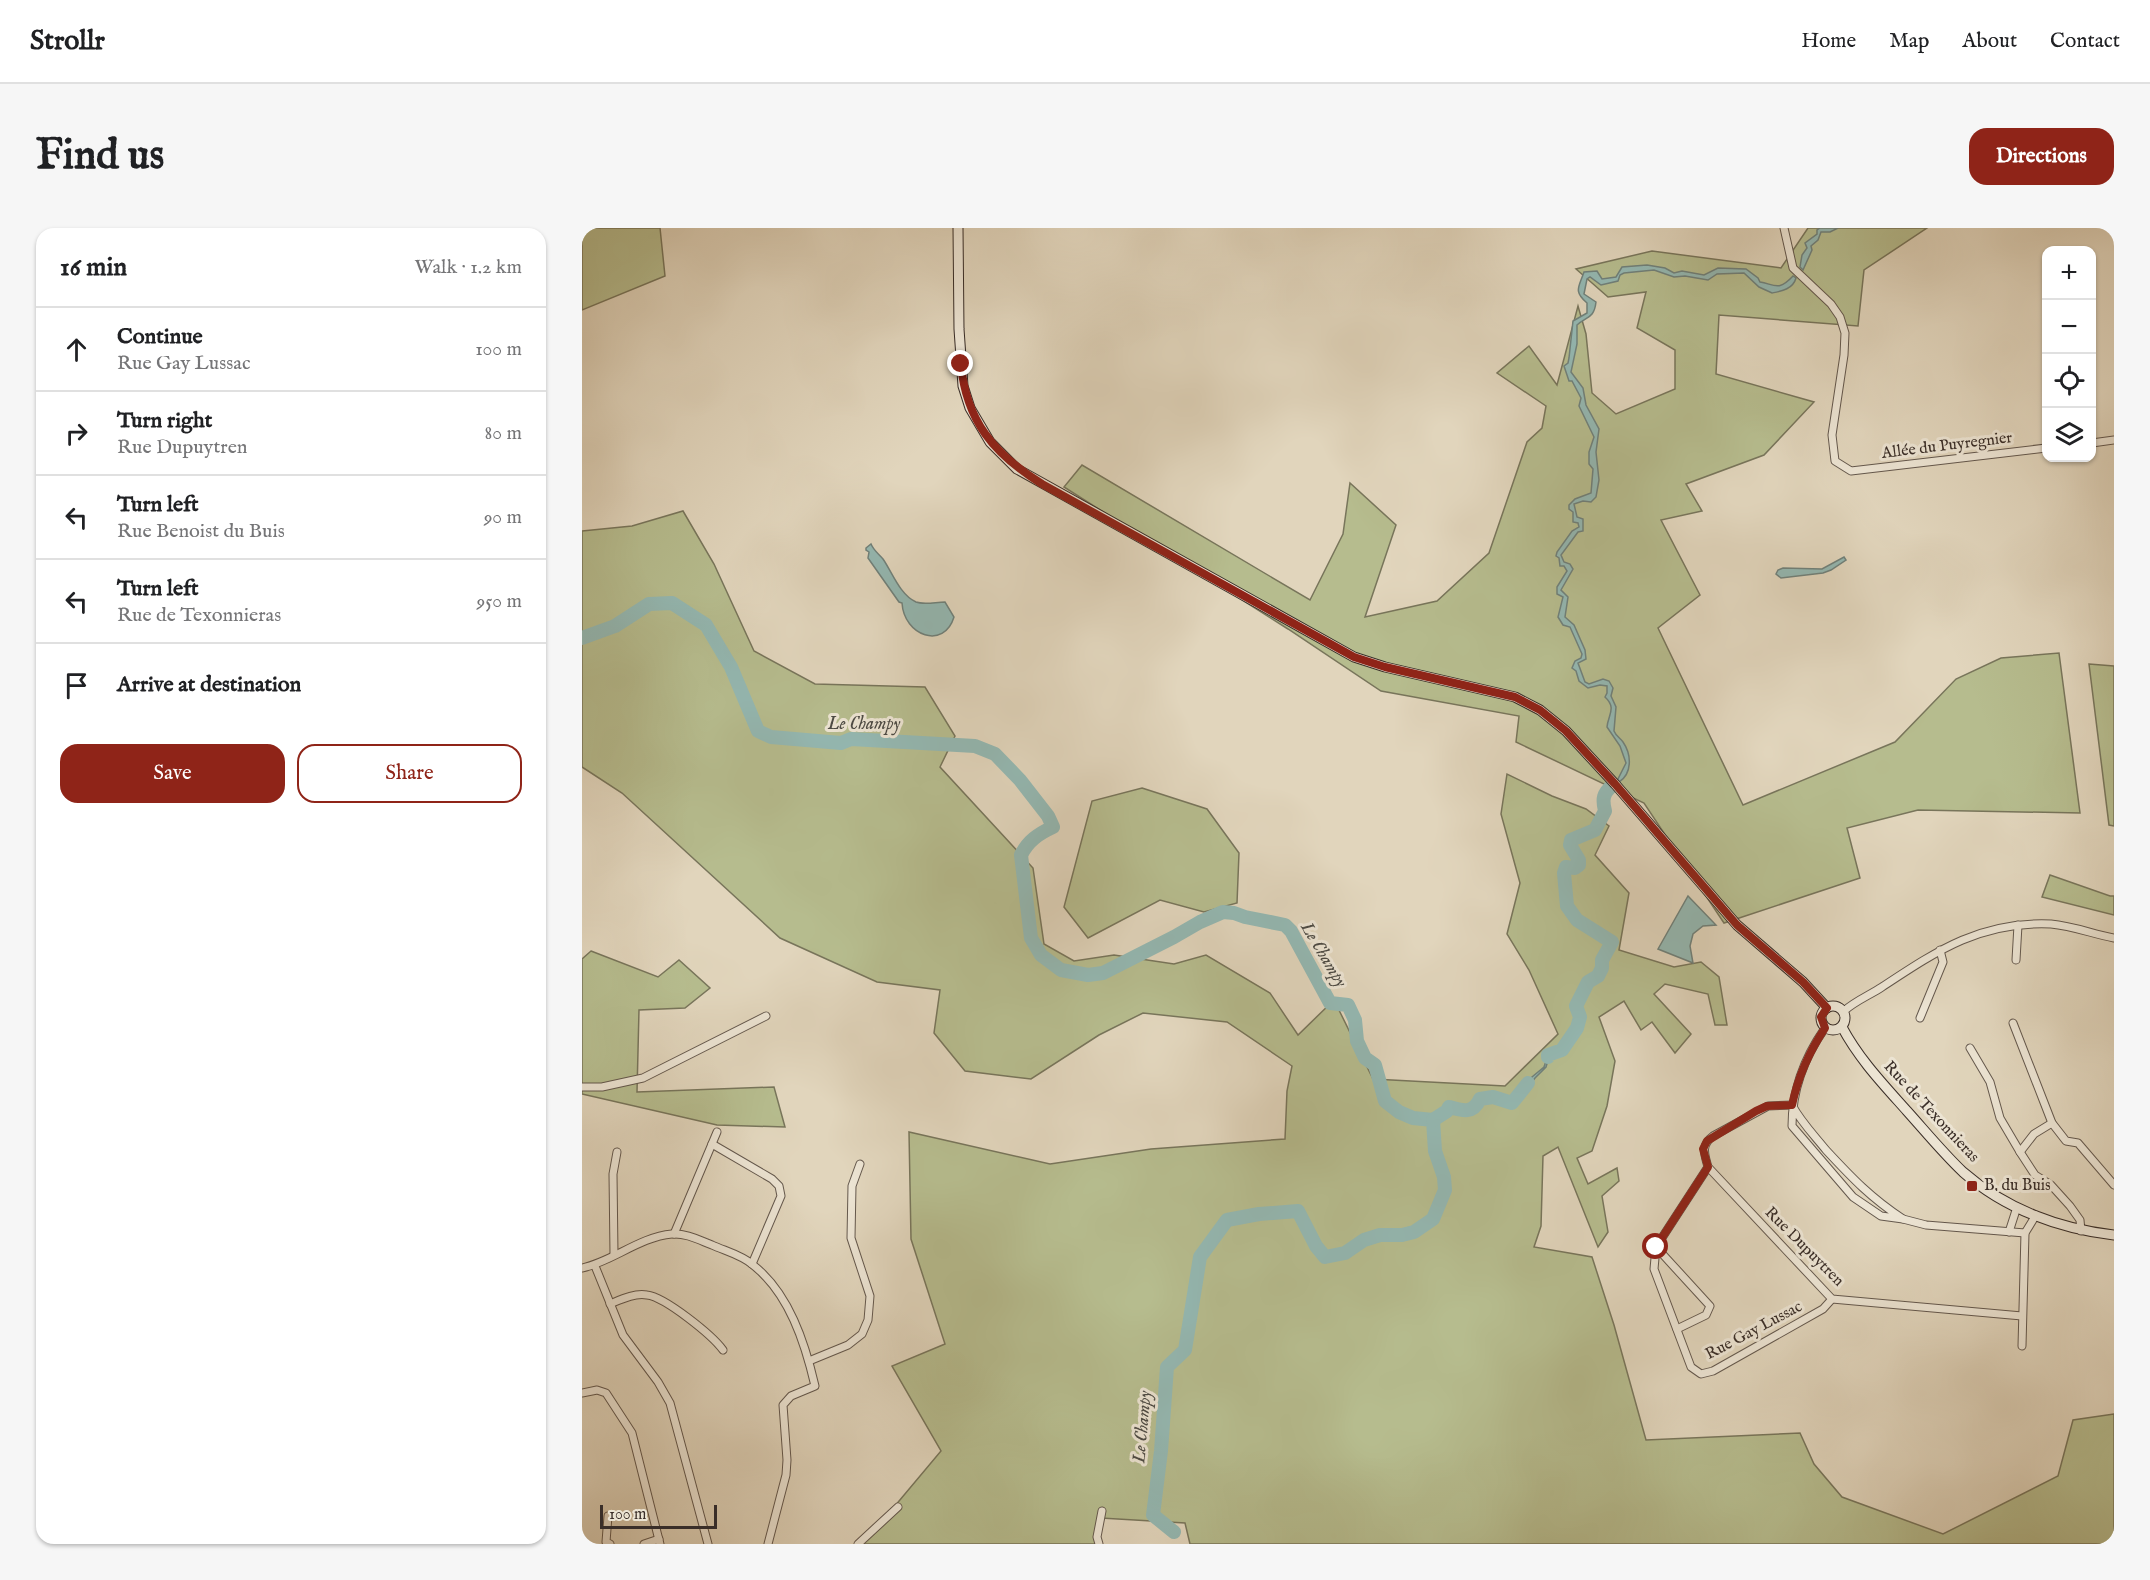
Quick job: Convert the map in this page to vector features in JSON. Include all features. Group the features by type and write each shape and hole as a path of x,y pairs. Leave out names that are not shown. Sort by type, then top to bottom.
{"main road":[{"path":"958,228 959,329 963,386 970,408 990,442 1017,469 1354,657 1385,667 1515,697 1540,710 1566,731 1601,769 1737,925 1803,982 1827,1008"},
{"path":"1836,1006 1844,1011 1846,1019 1842,1027 1834,1031 1825,1028 1821,1017 1827,1008 1836,1006"},
{"name":"Rue de Texonnieras","path":"1842,1027 1852,1047 1872,1072 1965,1173 2017,1207 2036,1215 2081,1231 2114,1235"}],"street":[{"name":"Allée du Puyregnier","path":"1784,228 1793,268 1831,304 1840,317 1845,333 1832,435 1836,461 1851,471 2042,448"},
{"path":"2096,442 2114,440"},
{"path":"1844,1011 1940,950 1977,934 2019,925 2052,924 2114,938"},
{"path":"2016,960 2019,925"},
{"path":"1920,1018 1943,962 1940,950"},
{"path":"582,1087 602,1087 643,1078 766,1016"},
{"path":"2013,1023 2052,1123 2066,1141 2078,1143 2114,1185"},
{"path":"1825,1028 1796,1086 1792,1105 1792,1126 1853,1197 1881,1216 1926,1225 2025,1233"},
{"path":"1970,1048 1990,1082 2000,1118 2020,1152 2035,1175 2051,1185 2075,1213 2080,1220 2081,1231"},
{"path":"1677,1329 1706,1315 1710,1306 1656,1247 1708,1167 1703,1149 1707,1141 1767,1106 1792,1105"},
{"path":"1792,1105 1801,1120 1856,1183 1903,1219"},
{"path":"2020,1152 2034,1134 2052,1123"},
{"path":"674,1234 717,1132"},
{"path":"712,1144 772,1179 779,1186 781,1196 752,1264"},
{"path":"614,1254 613,1174 617,1152"},
{"path":"809,1361 848,1345 862,1334 868,1320 871,1308 870,1296 851,1238 852,1186 860,1164"},
{"name":"Rue Dupuytren","path":"1708,1167 1832,1299 2022,1316"},
{"path":"2009,1232 2017,1207"},
{"path":"2022,1346 2025,1233 2036,1215"},
{"path":"582,1268 594,1266 614,1254 656,1237 674,1234 689,1236 752,1264 774,1286 786,1303 809,1361 814,1386 791,1396 783,1405 786,1475 768,1544"},
{"name":"Rue Gay Lussac","path":"1656,1247 1654,1269 1691,1367 1701,1374 1713,1371 1823,1309 1832,1299"},
{"path":"594,1266 623,1335 658,1382 670,1403 708,1544"},
{"path":"610,1304 633,1295 648,1295 660,1299 715,1339 723,1350"},
{"path":"582,1393 597,1390 606,1393 632,1433 659,1542 644,1544"},
{"path":"858,1544 898,1507"},
{"path":"1099,1544 1097,1537 1102,1511"},
{"path":"608,1516 606,1542 610,1544"}],"green space":[{"path":"582,228 660,228 665,276 582,310"},
{"path":"1808,228 1927,228 1864,270 1858,326 1719,315 1716,374 1814,402 1764,455 1686,484 1702,511 1661,520 1700,595 1658,628 1743,805 1895,742 1956,679 2001,658 2059,653 2080,813 1918,810 1847,828 1860,878 1724,923 1644,803 1516,742 1519,716 1381,691 1288,629 1064,487 1082,465 1310,600 1343,534 1350,483 1396,525 1365,617 1437,601 1489,553 1527,442 1542,428 1546,406 1497,373 1529,346 1557,385 1578,306 1586,334 1592,393 1616,414 1675,389 1675,350 1637,328 1646,292 1608,297 1576,269 1652,251 1781,268"},
{"path":"683,511 714,564 754,651 815,684 925,687 955,736 940,767 1033,868 1044,944 1074,961 1114,955 1174,964 1206,955 1270,993 1298,1035 1334,1000 1373,1079 1505,1086 1558,1034 1529,970 1507,934 1520,883 1501,814 1507,774 1552,796 1586,809 1609,826 1595,855 1629,893 1619,950 1674,967 1701,962 1719,977 1727,1025 1715,1025 1708,994 1665,984 1654,994 1691,1034 1675,1053 1652,1022 1641,1030 1624,1001 1599,1017 1615,1061 1607,1106 1592,1151 1577,1158 1588,1184 1617,1168 1619,1181 1602,1196 1608,1232 1598,1247 1558,1147 1543,1156 1541,1226 1534,1247 1592,1257 1614,1325 1646,1440 1800,1433 1814,1464 1842,1497 1943,1534 2058,1476 2073,1420 2114,1414 2114,1544 1190,1544 1185,1523 1101,1518 1096,1544 863,1544 941,1451 892,1366 945,1344 911,1239 909,1132 1050,1164 1151,1149 1285,1139 1287,1091 1292,1066 1227,1022 1143,1013 1099,1035 1031,1079 965,1071 934,1033 940,990 877,982 780,938 622,793 582,767 582,531 632,526"},
{"path":"2089,664 2114,666 2114,826 2109,825"},
{"path":"1142,788 1207,809 1239,853 1237,903 1204,912 1160,900 1088,938 1064,907 1092,801"},
{"path":"2050,875 2114,896 2114,915 2042,897"},
{"path":"591,951 658,977 679,960 710,988 685,1008 639,1010 637,1092 774,1087 785,1127 717,1125 582,1094 582,959"}],"water":[{"path":"1820,228 1838,228 1830,232 1821,232 1818,240 1811,246 1812,250 1803,270 1800,267 1802,255 1807,248 1805,243 1817,234"},
{"path":"1647,265 1665,268 1674,273 1682,271 1704,275 1718,268 1746,269 1760,282 1777,286 1784,284 1793,276 1796,278 1790,287 1772,293 1759,287 1744,273 1717,274 1708,280 1685,276 1674,277 1654,270 1624,273 1620,275 1618,281 1601,285 1590,277 1587,279 1584,294 1596,302 1595,308 1592,314 1577,325 1577,344 1571,372 1583,388 1586,405 1599,429 1596,452 1599,480 1596,497 1591,502 1583,501 1574,504 1577,517 1583,519 1583,531 1578,532 1561,555 1564,562 1570,564 1573,569 1561,590 1568,597 1565,617 1574,625 1585,650 1586,659 1578,663 1585,682 1589,684 1603,679 1609,681 1613,688 1611,696 1616,707 1614,731 1626,747 1629,758 1626,774 1619,782 1617,781 1626,763 1620,746 1607,727 1611,705 1605,697 1607,686 1588,688 1579,681 1576,671 1572,668 1582,654 1570,627 1563,625 1558,617 1563,597 1557,594 1557,587 1567,571 1564,566 1560,566 1559,558 1556,556 1572,531 1579,527 1578,523 1573,522 1573,512 1569,509 1569,505 1575,499 1591,493 1593,469 1589,464 1589,452 1594,437 1579,406 1581,398 1572,381 1569,381 1564,366 1568,363 1573,321 1587,313 1587,303 1579,292 1584,272 1597,271 1602,279 1616,277 1622,267"},
{"path":"871,544 910,599 923,603 945,602 954,617 949,627 934,636 917,631 910,624 904,614 902,603 868,558 869,552 866,548"},
{"path":"1844,557 1846,560 1823,573 1781,578 1776,574 1783,568 1822,569"},
{"path":"1609,788 1605,798 1607,809 1601,819 1598,833 1578,839 1572,845 1581,856 1582,866 1576,871 1566,872 1567,898 1578,915 1613,939 1616,945 1608,948 1612,942 1581,921 1570,909 1567,900 1565,886 1566,867 1575,868 1579,865 1579,860 1570,845 1571,840 1595,830 1605,811 1602,800"},
{"path":"1688,896 1716,925 1703,926 1693,934 1690,946 1693,963 1658,949"},
{"path":"1608,948 1601,976 1591,981 1580,1000 1578,1010 1583,1016 1573,1040 1563,1051 1549,1057 1546,1067 1518,1102 1511,1105 1493,1099 1480,1103 1480,1108 1463,1115 1450,1109 1438,1121 1437,1140 1448,1184 1445,1201 1432,1223 1424,1230 1405,1236 1363,1243 1336,1259 1326,1260 1318,1256 1314,1248 1316,1245 1325,1257 1333,1257 1374,1237 1414,1232 1433,1219 1445,1190 1444,1177 1435,1151 1433,1120 1447,1111 1449,1107 1467,1111 1473,1109 1480,1099 1496,1098 1512,1103 1532,1077 1544,1067 1548,1055 1566,1046 1577,1028 1580,1017 1577,1009 1577,1004 1580,994 1588,982 1597,976"}],"waterway":[{"name":"Le Champy","path":"582,638 615,626 649,604 672,603 706,625 731,667 758,731 771,737 841,743 851,739 975,746 995,754 1020,780 1048,816 1053,827 1034,838 1021,855 1031,938 1041,955 1061,970 1088,975 1103,973 1223,912 1285,925 1291,931 1330,1003 1348,1005 1355,1020 1357,1041 1365,1058 1375,1065 1385,1101 1399,1112 1413,1118 1433,1120 1435,1151 1444,1177 1445,1190 1433,1219 1414,1232 1402,1235 1380,1235 1364,1240 1345,1253 1325,1257 1316,1246 1298,1211 1259,1214 1227,1220 1200,1257 1185,1350 1167,1367 1161,1451 1153,1515 1174,1532"},
{"path":"1548,1057 1562,1050 1577,1028 1580,1017 1576,1006 1588,982 1598,976 1602,968 1602,960 1612,942 1577,920 1567,906 1564,873 1566,867 1575,868 1579,865 1579,860 1570,845 1571,840 1595,830 1605,811 1605,794 1613,785"},
{"path":"1433,1120 1447,1111 1449,1107 1471,1109 1480,1099 1493,1097 1512,1103 1528,1083"}],"place":[{"name":"B. du Buis","path":"1972,1186"}],"route":[{"path":"961,364 963,386 970,408 990,442 1017,469 1042,484 1354,657 1385,667 1515,697 1540,710 1566,731 1615,784 1737,925 1803,982 1827,1008 1821,1017 1825,1028 1802,1070 1792,1105 1767,1106 1707,1141 1703,1149 1708,1167 1656,1247"}]}
